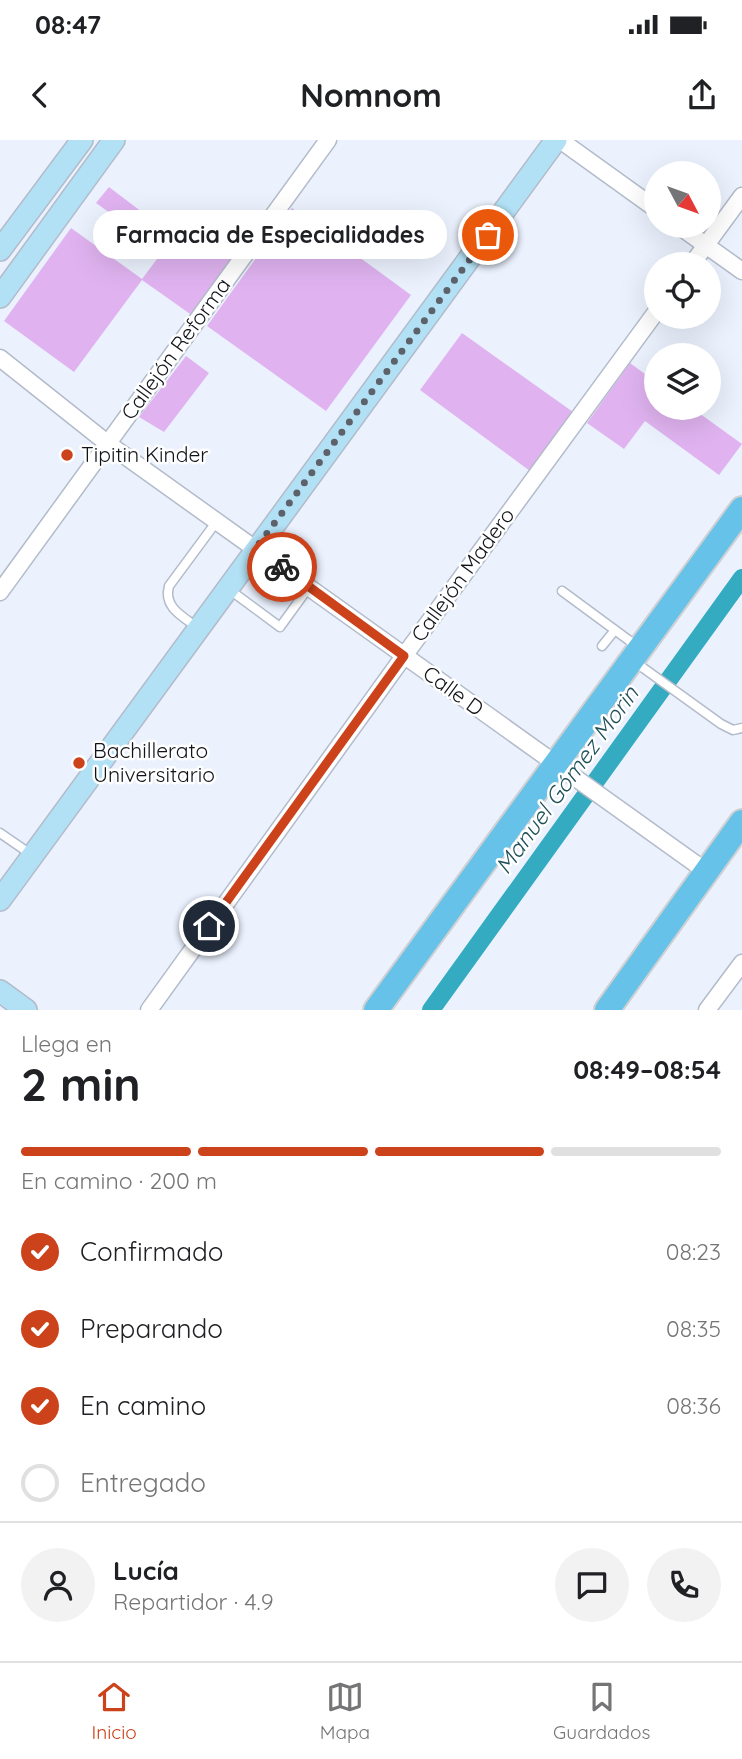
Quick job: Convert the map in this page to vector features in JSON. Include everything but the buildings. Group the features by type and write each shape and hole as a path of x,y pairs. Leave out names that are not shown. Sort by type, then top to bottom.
{"main road":[{"path":"0,250 82,140"},
{"path":"0,297 114,140"},
{"path":"0,900 558,140"},
{"path":"376,1010 742,509"},
{"path":"607,1010 742,822"},
{"path":"0,991 26,1010"}],"street":[{"name":"Callejón Reforma","path":"0,592 328,140"},
{"path":"558,140 644,201"},
{"path":"701,252 742,196"},
{"path":"696,238 742,271"},
{"name":"Callejón Madero","path":"149,1010 644,329"},
{"name":"Calle D","path":"0,358 107,443 707,872"},
{"path":"707,1010 742,963"}],"lane":[{"path":"198,628 170,606 166,596 169,586 218,521"},
{"path":"228,589 280,627 309,587"},
{"path":"562,591 615,630 637,655 721,724 733,730 742,728"},
{"path":"602,646 615,630"},
{"path":"0,833 33,856"}],"shaded area":[{"path":"109,187 184,244 196,229 237,258 193,316 142,280 74,372 4,321 71,228 142,279 163,251 96,203"},
{"path":"292,208 411,295 326,411 207,326"},
{"path":"462,333 573,412 530,471 420,390"},
{"path":"186,356 209,373 164,432 139,417"},
{"path":"630,363 644,373 644,420 709,420 742,444 719,475 645,421 624,449 587,423"}],"waterway":[{"name":"Manuel Gómez Morin","path":"431,1010 742,578"}],"way so far":[{"path":"282,567 256,548 488,235"}],"place":[{"name":"Farmacia de Especialidades","path":"488,235"},
{"name":"Tipitin Kinder","path":"67,455"},
{"name":"Bachillerato Universitario","path":"79,763"}],"route":[{"path":"209,926 404,656 282,567"}]}
